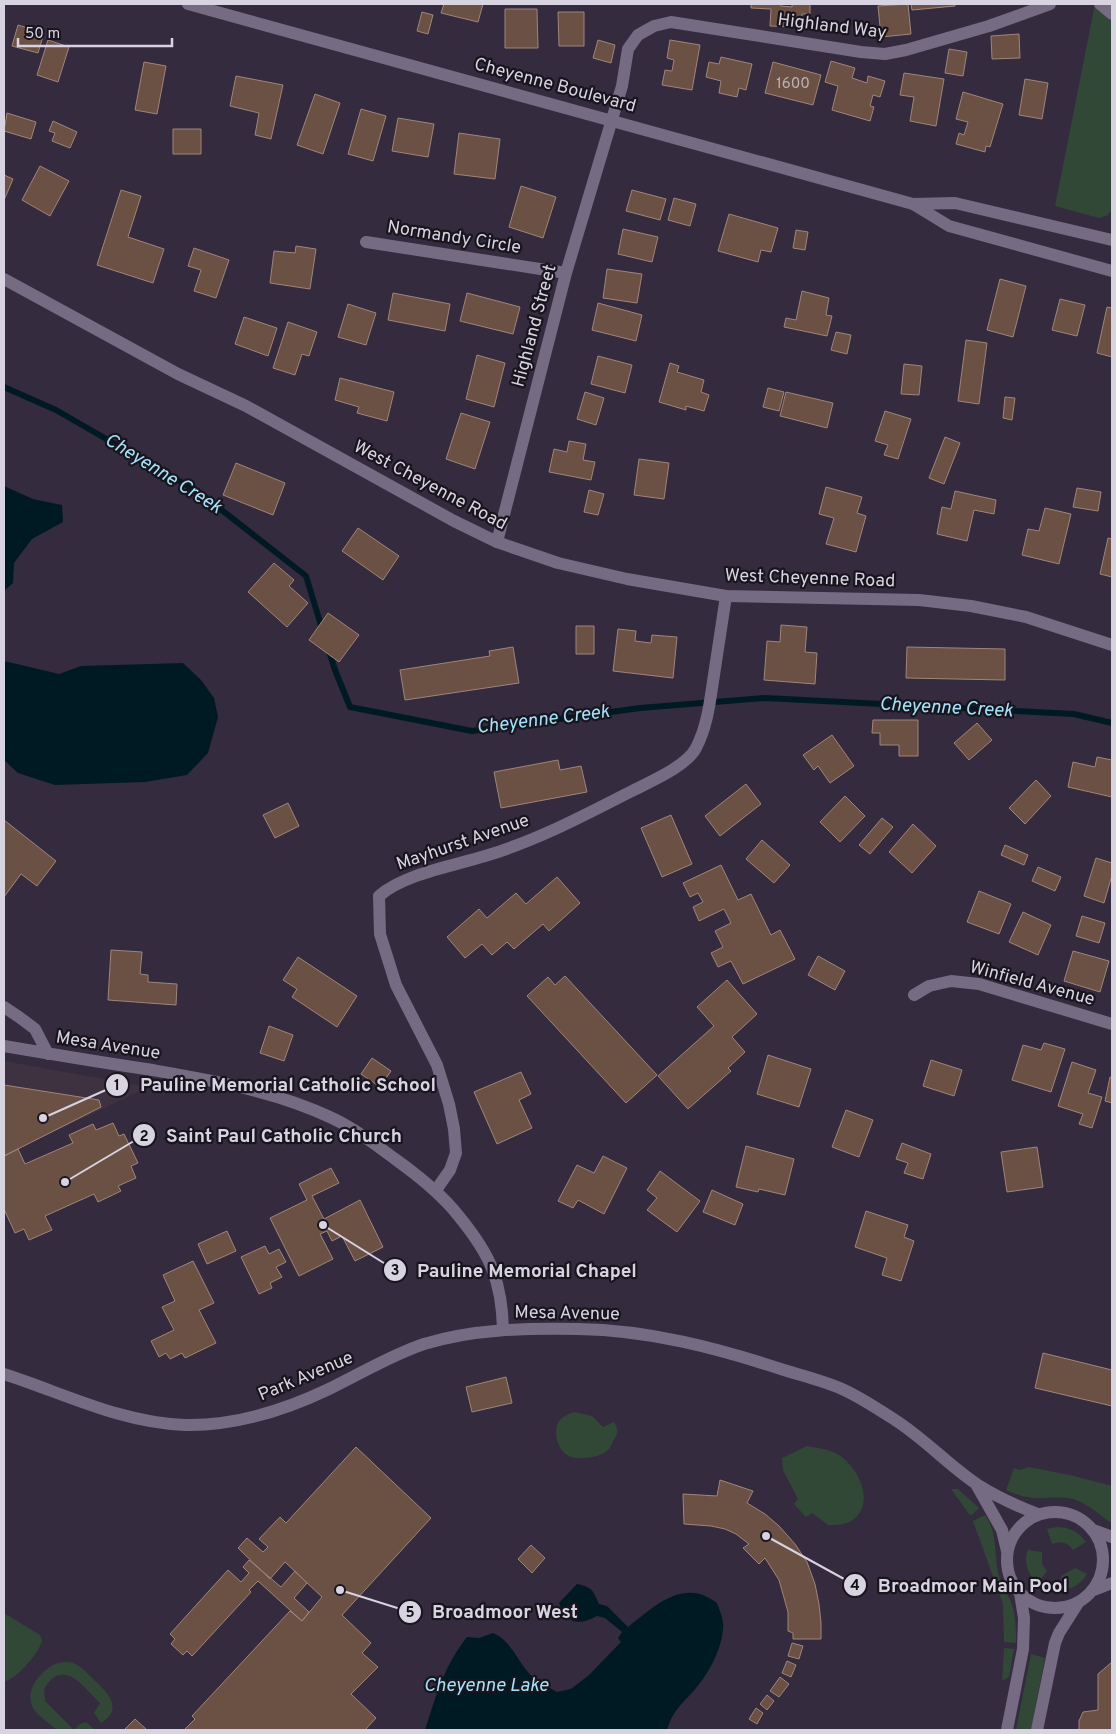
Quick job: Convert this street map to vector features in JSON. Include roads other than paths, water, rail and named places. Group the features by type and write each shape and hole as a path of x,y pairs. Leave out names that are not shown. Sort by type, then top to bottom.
{"street":[{"name":"Cheyenne Boulevard","path":"188,4 913,204 949,226 1112,271"},
{"name":"Highland Way","path":"612,120 622,86 628,49 638,34 654,26 671,22 861,52 885,54 906,50 989,26 1050,4"},
{"path":"1100,4 1112,14"},
{"name":"Highland Street","path":"497,542 566,273 612,120"},
{"name":"Cheyenne Boulevard","path":"913,204 955,203 1112,240"},
{"name":"Normandy Circle","path":"366,242 566,273"},
{"name":"West Cheyenne Road","path":"4,279 178,374 246,406 454,521 497,542 558,563 628,580 726,596 943,602 1026,617 1112,645"},
{"name":"Mayhurst Avenue","path":"436,1190 450,1170 456,1153 454,1129 449,1104 437,1065 396,985 384,949 380,934 379,896 390,887 407,880 488,855 540,836 574,821 680,764 695,751 708,716 726,596"},
{"name":"Winfield Avenue","path":"914,994 929,986 951,981 979,984 1112,1024"},
{"path":"4,1007 35,1029 48,1054"},
{"name":"Mesa Avenue","path":"4,1046 199,1078 245,1088 292,1102 332,1118 371,1140 436,1190 466,1225 484,1249 496,1276 502,1305 503,1330 580,1329 664,1337 699,1344 843,1390 874,1407 919,1436 976,1484 1005,1500 1038,1514"},
{"name":"Park Avenue","path":"4,1374 106,1410 147,1420 183,1424 217,1423 251,1419 288,1408 382,1362 424,1344 465,1335 503,1330"},
{"name":"Mesa Avenue","path":"976,1484 1002,1530 1007,1550"},
{"path":"1078,1603 1066,1607 1048,1607 1030,1601 1020,1593 1011,1581 1007,1566 1007,1550 1013,1535 1024,1523 1038,1514 1053,1511 1068,1513 1082,1520 1094,1530 1112,1537"},
{"path":"1094,1530 1101,1544 1103,1560 1101,1576 1094,1590"},
{"path":"1038,1730 1055,1643 1059,1633 1078,1603 1094,1590 1112,1583"},
{"path":"1007,1730 1023,1649 1024,1618 1020,1593"}],"water":[{"path":"4,486 33,499 62,505 63,522 32,539 14,563 13,583 4,591"},
{"path":"4,661 59,674 81,666 183,663 201,680 214,698 218,717 208,753 187,775 145,782 55,785 18,773 4,760"},
{"name":"Cheyenne Lake","path":"577,1584 586,1586 591,1590 599,1604 607,1606 628,1627 662,1601 682,1594 703,1595 717,1603 723,1626 722,1638 716,1656 702,1681 676,1711 667,1730 425,1730 447,1670 467,1637 479,1638 493,1633 499,1636 530,1675 557,1692 571,1689 589,1675 621,1642 618,1638 622,1632 605,1618 597,1616 579,1622 569,1619 565,1615 559,1603"}],"waterway":[{"name":"Cheyenne Creek","path":"4,387 56,410 200,493 306,576 323,632"},
{"name":"Cheyenne Creek","path":"328,648 350,707 472,731 640,708 765,698 1074,714 1112,723"}],"place":[{"name":"Pauline Memorial Catholic School","path":"43,1118"},
{"name":"Saint Paul Catholic Church","path":"65,1182"},
{"name":"Pauline Memorial Chapel","path":"323,1225"},
{"name":"Broadmoor Main Pool","path":"766,1536"},
{"name":"Broadmoor West","path":"340,1590"}]}
